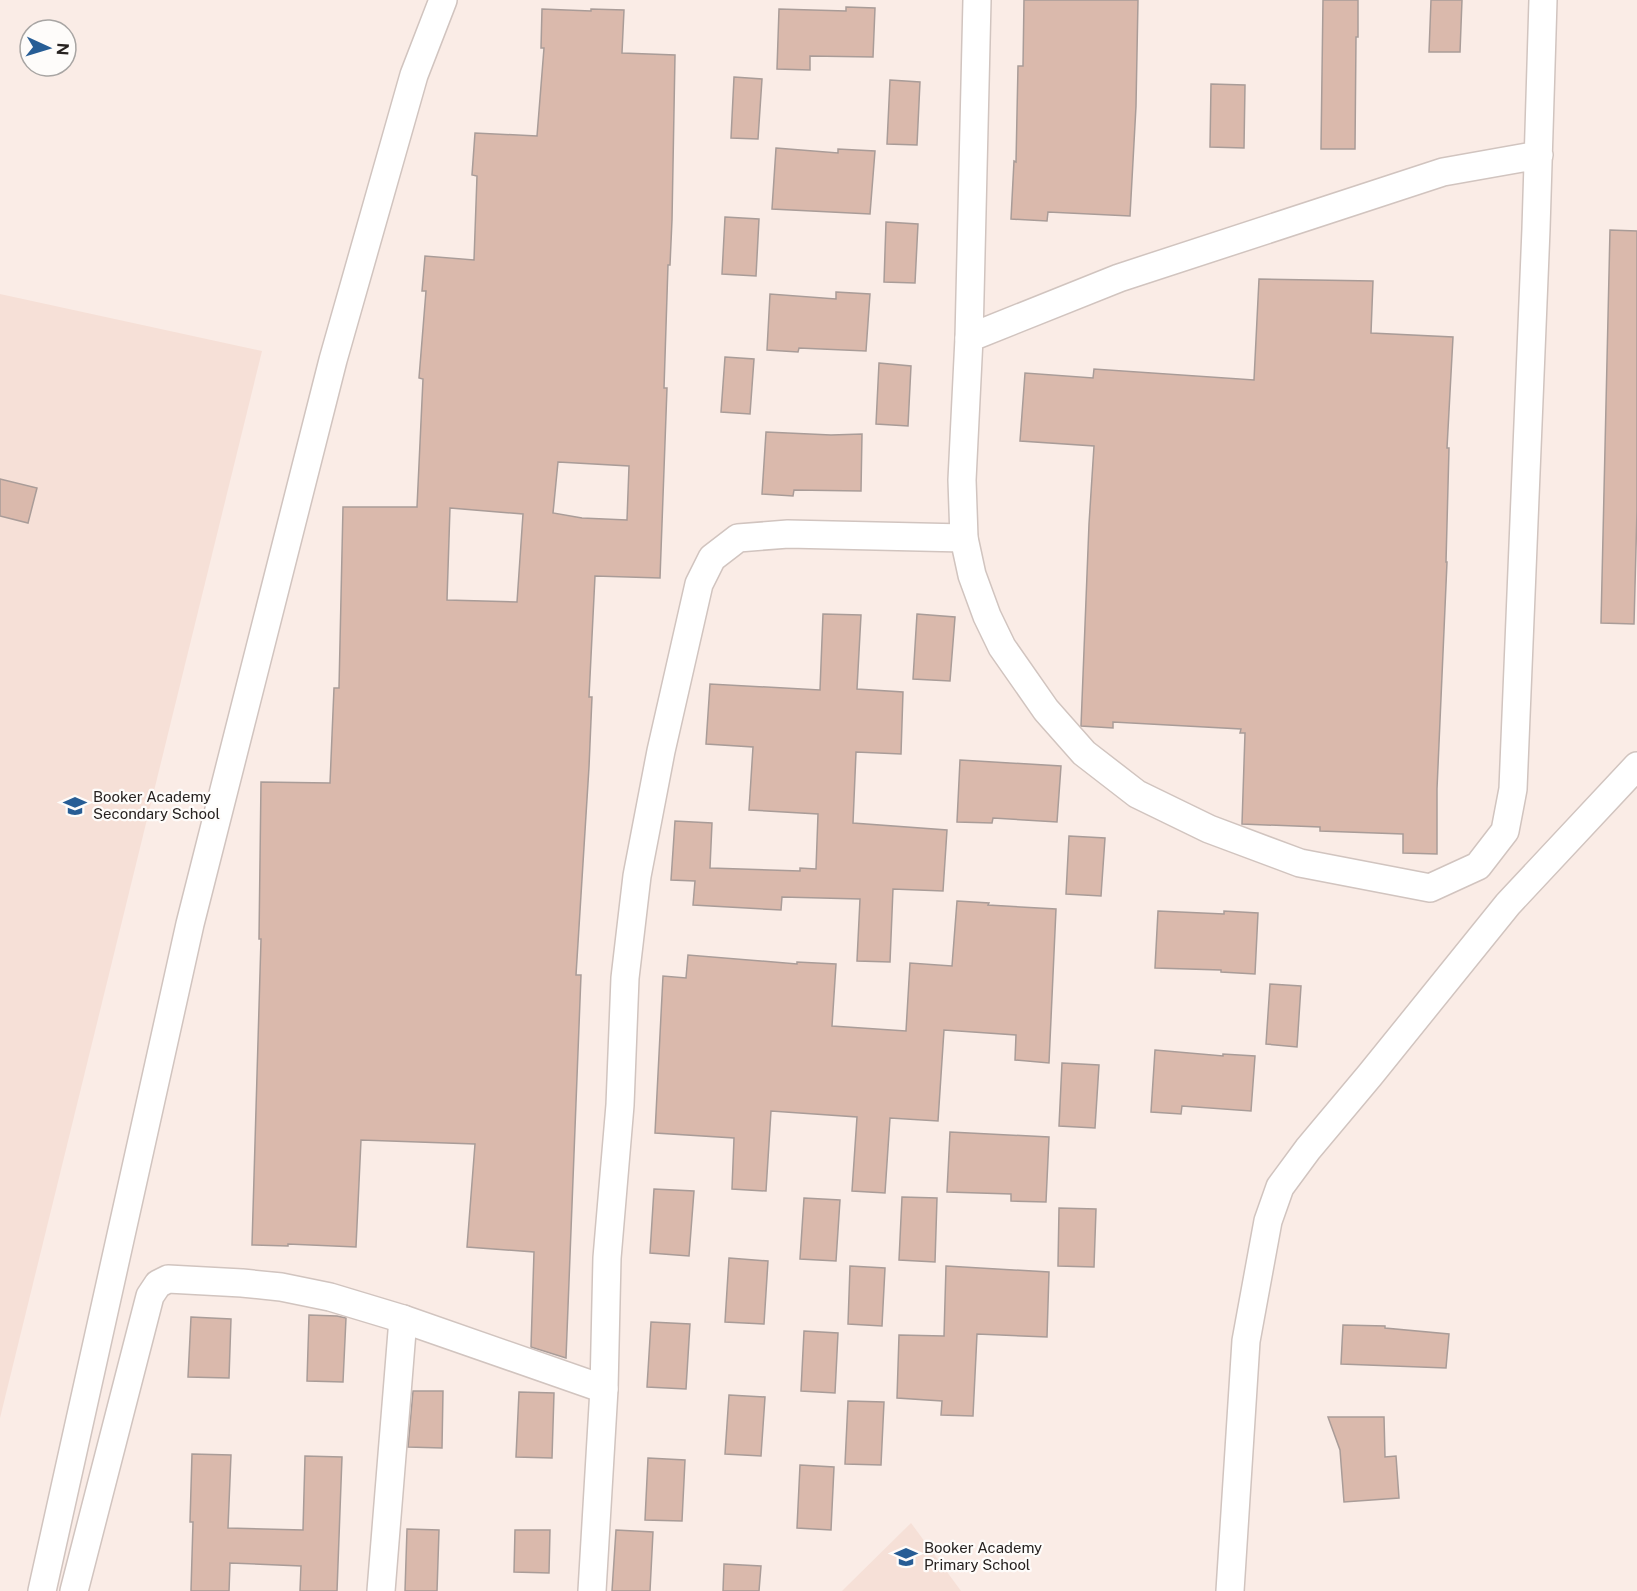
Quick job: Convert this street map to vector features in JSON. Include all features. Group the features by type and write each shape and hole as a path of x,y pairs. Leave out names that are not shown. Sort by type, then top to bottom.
{"street":[{"path":"42,1591 190,924 337,349 414,75 443,0"},
{"path":"977,0 969,338 962,480 964,538 978,594 1002,647 1046,710 1084,753 1137,794 1209,829 1300,863 1430,888 1478,866 1505,831 1513,789 1539,155 1543,0"},
{"path":"969,338 1119,278 1443,172 1539,155"},
{"path":"592,1591 604,1389 607,1258 620,1105 625,978 634,899 661,751 699,584 712,558 738,538 788,534 964,538"},
{"path":"1230,1591 1246,1341 1268,1221 1280,1187 1308,1149 1508,904 1637,766"},
{"path":"74,1591 150,1296 158,1284 168,1279 204,1279 281,1287 330,1297 403,1319 604,1389"},
{"path":"381,1591 403,1319"}],"shaded area":[{"name":"Booker Academy Secondary School","path":"0,294 262,351 0,1418"},
{"name":"Booker Academy Primary School","path":"911,1523 961,1591 842,1591"}],"building":[{"path":"1024,0 1138,0 1136,106 1130,216 1048,212 1047,221 1011,219 1014,161 1016,162 1018,66 1023,66"},
{"path":"1323,0 1358,0 1355,149 1321,149"},
{"path":"1431,0 1462,0 1460,52 1429,52"},
{"path":"846,7 875,8 873,57 810,56 810,70 777,69 779,9 846,11"},
{"path":"542,9 624,10 622,53 675,55 660,578 595,576 589,697 592,697 589,767 576,975 581,975 566,1358 531,1347 534,1252 467,1247 475,1144 361,1140 356,1247 252,1245 261,939 259,939 261,782 330,783 334,688 339,688 343,507 417,507 423,379 419,378 426,291 422,291 425,256 474,260 477,176 472,175 475,133 537,136 544,48 541,48","holes":["558,462 629,466 627,520 582,518 553,513","450,508 523,514 517,602 447,600"]},
{"path":"734,77 762,79 758,139 731,138"},
{"path":"890,80 920,82 917,145 887,144"},
{"path":"1211,84 1245,85 1244,148 1210,147"},
{"path":"776,148 838,153 838,149 875,151 870,214 772,209"},
{"path":"725,217 759,219 756,276 722,274"},
{"path":"886,222 918,224 915,283 884,282"},
{"path":"1610,230 1637,231 1637,510 1634,624 1601,623"},
{"path":"1259,279 1373,281 1371,333 1453,337 1447,448 1449,448 1447,562 1437,789 1437,854 1403,853 1403,834 1320,831 1320,827 1242,824 1245,733 1240,733 1241,729 1113,722 1113,728 1081,726 1094,446 1020,441 1025,373 1093,378 1094,369 1254,380"},
{"path":"836,292 870,294 866,351 799,348 798,352 767,350 770,294 836,299"},
{"path":"725,357 754,359 750,414 721,412"},
{"path":"879,363 911,366 908,426 876,424"},
{"path":"766,432 862,434 861,491 794,490 793,496 762,494"},
{"path":"0,479 37,488 28,523 0,516"},
{"path":"823,614 861,615 857,689 903,692 901,754 856,752 853,823 947,830 943,891 893,889 890,962 857,961 860,899 782,897 781,910 693,905 695,881 671,880 675,821 712,823 710,868 800,871 800,868 816,869 818,814 749,810 753,747 706,744 710,684 820,690"},
{"path":"917,614 955,617 950,681 913,679"},
{"path":"960,760 1061,766 1057,822 993,818 992,823 957,822"},
{"path":"1069,836 1105,838 1101,896 1066,894"},
{"path":"957,901 1056,909 1049,1063 1015,1060 1016,1035 944,1030 938,1121 890,1118 885,1193 852,1191 857,1117 771,1111 766,1191 732,1189 734,1138 655,1133 663,976 686,978 688,955 797,964 797,962 836,964 832,1026 906,1031 910,963 952,966"},
{"path":"1158,911 1258,913 1255,974 1221,972 1221,970 1155,968"},
{"path":"1270,984 1301,986 1297,1047 1266,1044"},
{"path":"1155,1050 1223,1056 1223,1054 1255,1056 1251,1111 1182,1106 1181,1114 1151,1112"},
{"path":"1062,1063 1099,1065 1095,1128 1059,1126"},
{"path":"950,1132 1049,1137 1046,1202 1011,1201 1011,1194 947,1192"},
{"path":"654,1189 694,1191 689,1256 650,1253"},
{"path":"902,1197 937,1198 935,1262 899,1260"},
{"path":"804,1198 840,1200 836,1261 800,1259"},
{"path":"1059,1208 1096,1209 1094,1267 1058,1266"},
{"path":"729,1258 768,1261 764,1324 725,1322"},
{"path":"850,1266 885,1268 882,1326 848,1324"},
{"path":"946,1266 1049,1272 1047,1337 977,1334 973,1416 941,1415 942,1401 897,1398 899,1335 944,1336"},
{"path":"309,1315 346,1318 343,1382 307,1381"},
{"path":"191,1317 231,1319 229,1378 188,1377"},
{"path":"651,1322 690,1324 686,1389 647,1387"},
{"path":"1343,1325 1385,1326 1385,1328 1449,1334 1446,1368 1341,1364"},
{"path":"804,1331 838,1333 835,1393 801,1391"},
{"path":"413,1391 443,1391 442,1448 408,1447"},
{"path":"519,1392 554,1393 552,1458 516,1457"},
{"path":"729,1395 765,1397 761,1456 725,1454"},
{"path":"848,1401 884,1402 881,1465 845,1464"},
{"path":"1328,1417 1384,1417 1385,1457 1396,1456 1399,1498 1344,1502 1340,1450"},
{"path":"192,1454 231,1455 228,1528 303,1530 305,1456 342,1457 337,1591 300,1591 301,1566 230,1563 229,1591 191,1591"},
{"path":"648,1458 685,1460 682,1521 645,1520"},
{"path":"800,1465 834,1467 831,1530 797,1528"},
{"path":"407,1529 439,1530 437,1591 405,1591"},
{"path":"515,1530 550,1530 549,1573 514,1572"},
{"path":"616,1530 653,1532 650,1591 612,1591"},
{"path":"724,1564 761,1566 759,1591 723,1591"}],"place":[{"name":"Booker Academy Secondary School","path":"75,806"},
{"name":"Booker Academy Primary School","path":"906,1557"}]}
